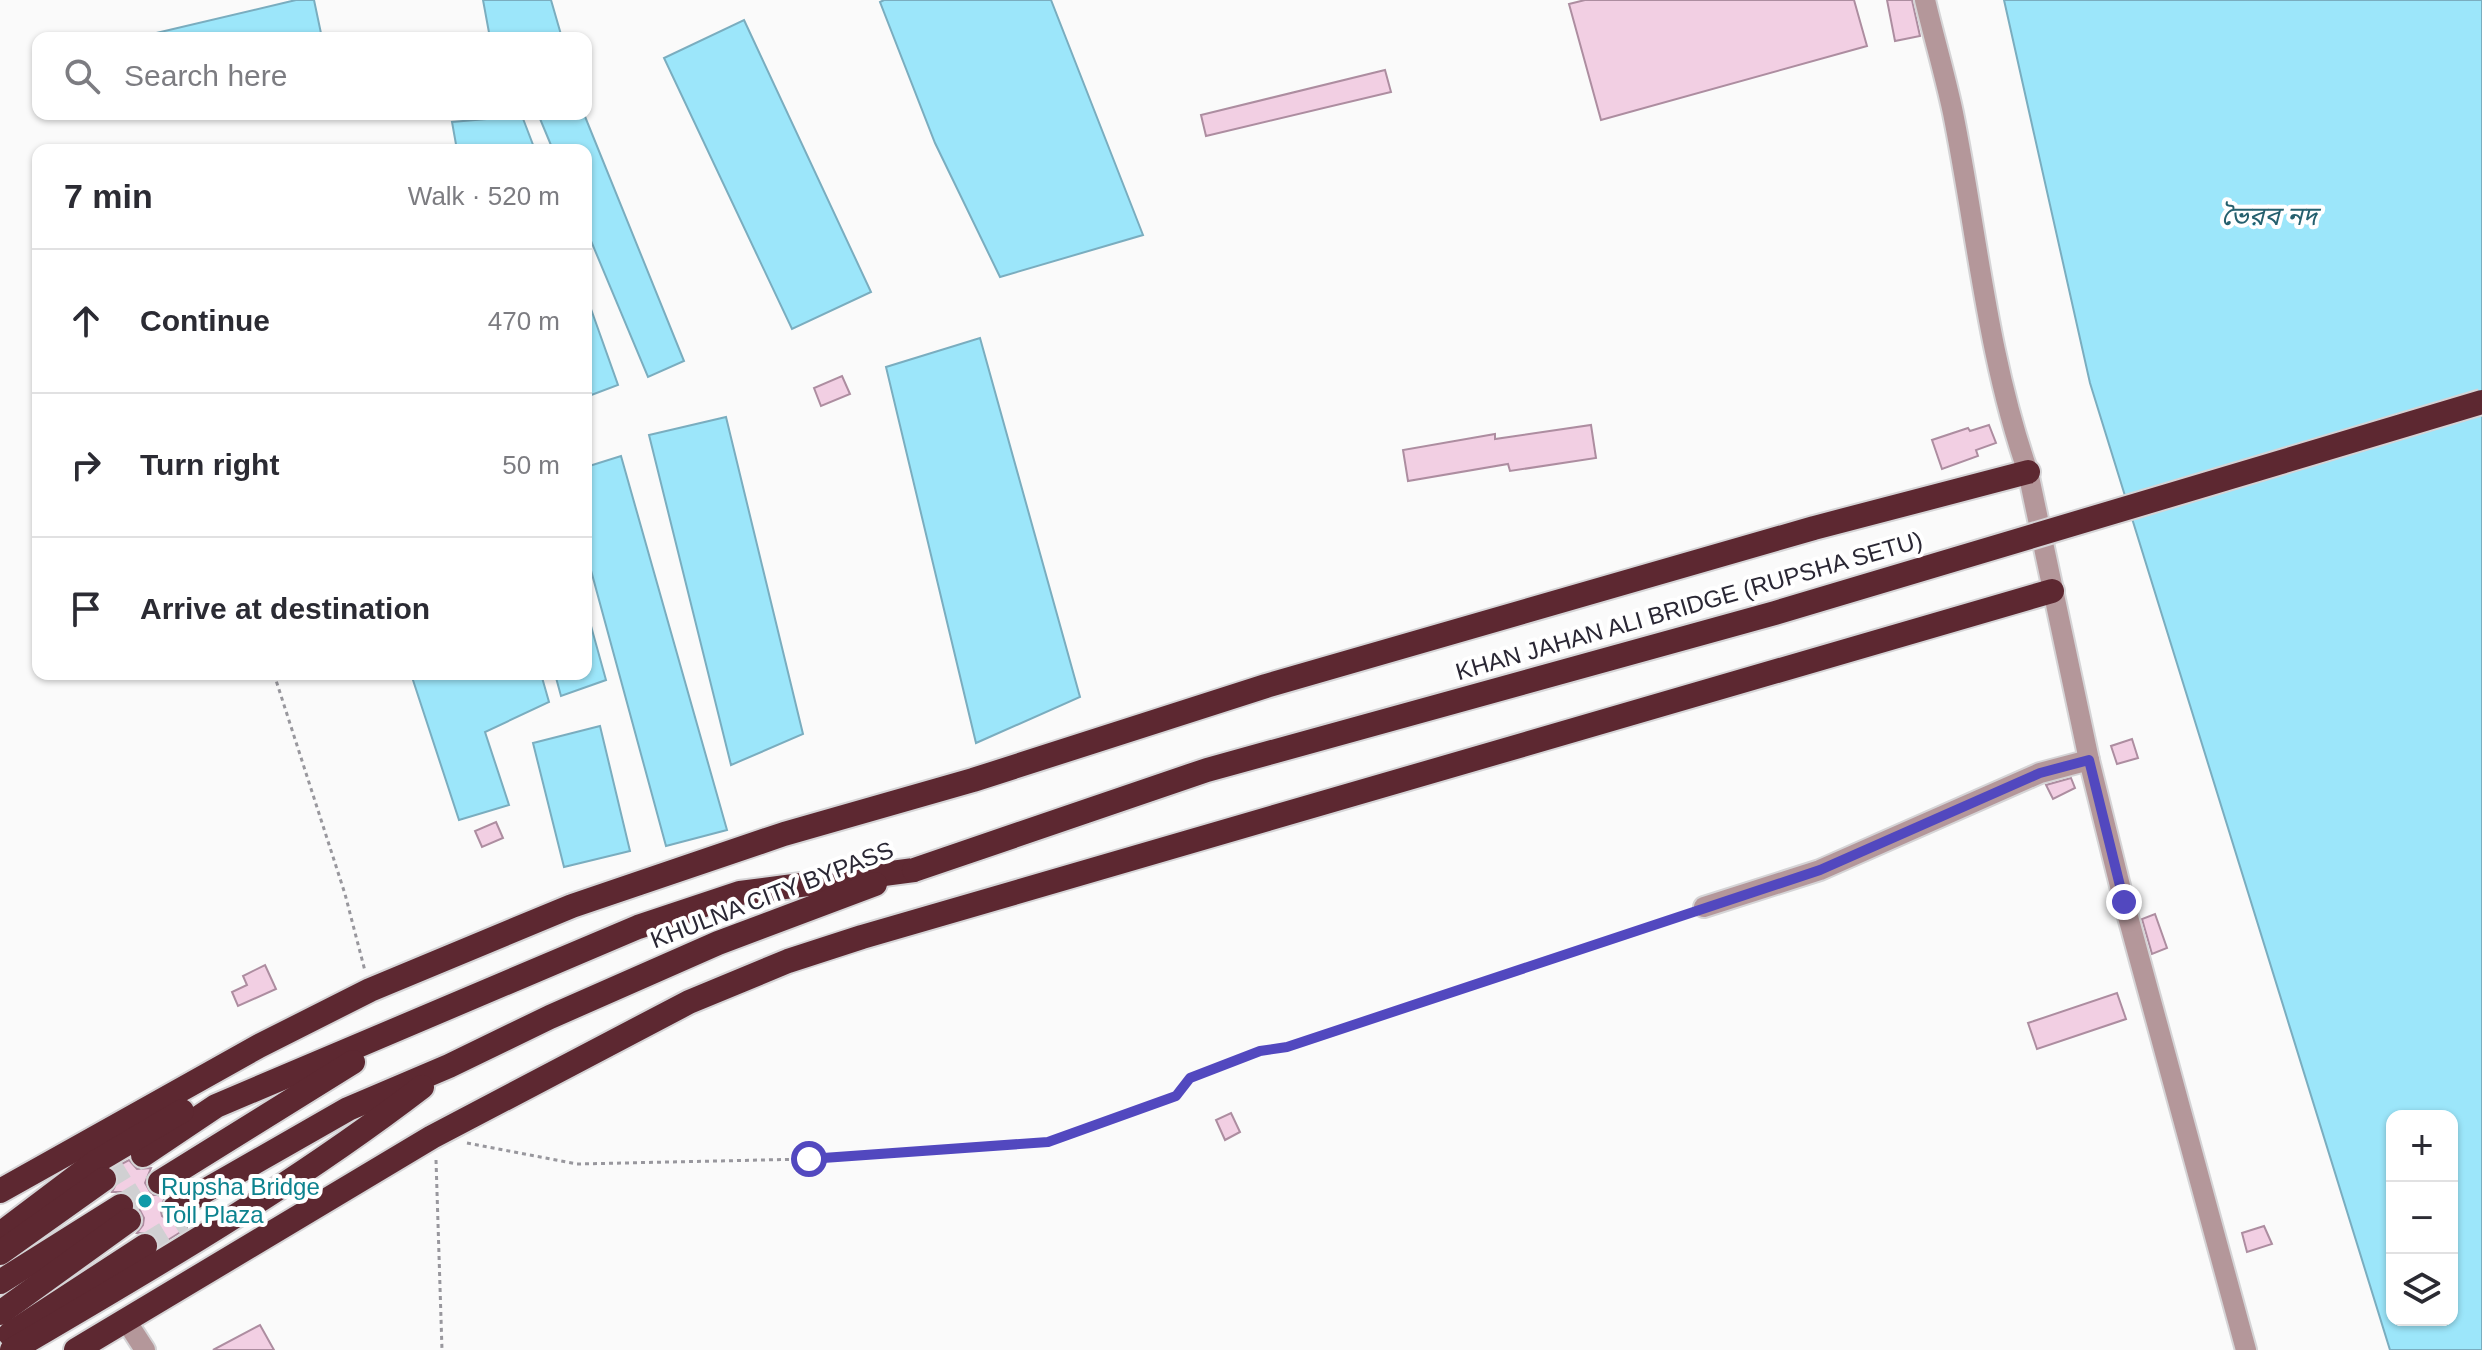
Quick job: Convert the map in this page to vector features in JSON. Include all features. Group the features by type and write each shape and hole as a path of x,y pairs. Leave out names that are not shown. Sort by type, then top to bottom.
{"highway":[{"name":"KHAN JAHAN ALI BRIDGE (RUPSHA SETU)","path":"914,870 1207,770 1775,613 2482,402"},
{"path":"0,1191 259,1046 370,990 572,906 784,834 973,780 1266,686 1814,528 2028,472"},
{"path":"76,1350 125,1319 689,1002 803,956 2052,591"},
{"name":"KHULNA CITY BYPASS","path":"164,1189 216,1106 426,1016 638,927 740,893 914,870"},
{"name":"KHULNA CITY BYPASS","path":"164,1189 342,1099 449,1066 550,1017 718,943 914,870"},
{"name":"KHULNA CITY BYPASS","path":"164,1189 426,1016"},
{"name":"KHULNA CITY BYPASS","path":"0,1234 94,1163 210,1094 314,1052 426,1016"},
{"name":"KHULNA CITY BYPASS","path":"12,1350 177,1253 363,1133 449,1066"},
{"path":"0,1253 125,1213"},
{"path":"0,1266 125,1213"},
{"path":"0,1282 125,1213"},
{"path":"0,1313 125,1213"},
{"path":"0,1329 125,1213"},
{"path":"0,1340 125,1213"}],"street":[{"path":"1925,0 1952,111 1994,341 2014,432 2028,472 2089,760 2124,902 2246,1350"},
{"path":"1704,907 1820,870 2040,773 2089,760"},
{"path":"125,1319 145,1350"}],"path":[{"path":"276,680 345,894 370,990"},
{"path":"442,1350 434,1146 577,1164 809,1159 1048,1142 1176,1096 1190,1078 1260,1051 1287,1047 1704,907"}],"water":[{"path":"296,0 314,0 321,32 160,32"},
{"path":"483,0 551,0 560,32 489,32"},
{"path":"1051,0 1143,235 1000,277 935,143 880,2"},
{"name":"ভৈরব নদ","path":"2004,0 2482,0 2482,1350 2390,1350 2090,383"},
{"path":"744,20 871,292 792,329 664,58"},
{"path":"524,120 533,144 456,144 452,122"},
{"path":"540,120 586,120 684,361 648,377 592,243 592,144 550,144"},
{"path":"592,312 618,385 592,395"},
{"path":"980,338 1080,697 976,743 886,367"},
{"path":"726,417 803,734 731,765 649,435"},
{"path":"621,456 727,830 666,846 592,574 592,465"},
{"path":"592,630 606,680 561,696 557,680 592,680"},
{"path":"413,680 543,680 549,702 485,732 509,805 459,820"},
{"path":"600,726 630,851 564,867 533,743"}],"building":[{"path":"1585,0 1854,0 1867,46 1601,120 1569,4"},
{"path":"1887,0 1912,0 1920,36 1895,41"},
{"path":"1385,70 1391,92 1206,136 1201,115"},
{"path":"842,376 850,394 821,406 814,388"},
{"path":"1591,425 1596,458 1510,471 1508,464 1408,481 1403,450 1495,434 1495,439"},
{"path":"1989,425 1996,443 1976,450 1978,456 1942,469 1932,440 1968,428 1970,431"},
{"path":"2132,739 2138,758 2117,764 2111,746"},
{"path":"2071,778 2075,788 2053,799 2046,785"},
{"path":"496,822 503,838 482,847 475,831"},
{"path":"2155,914 2167,948 2152,954 2142,919"},
{"path":"265,965 276,989 238,1006 232,992 247,985 243,976"},
{"path":"2117,993 2126,1019 2037,1049 2028,1023"},
{"path":"1231,1113 1240,1132 1225,1140 1216,1120"},
{"path":"129,1160 137,1169 151,1168 145,1183 152,1195 167,1195 160,1207 162,1216 174,1223 183,1221 187,1228 160,1245 152,1233 137,1233 144,1218 133,1197 127,1192 112,1192 119,1178 114,1168"},
{"path":"2264,1226 2272,1244 2247,1252 2242,1233"},
{"path":"260,1325 274,1350 213,1350"}],"tunnel":[{"path":"104,1179 143,1155"},
{"path":"121,1206 160,1182"},
{"path":"145,1246 184,1222"}],"place":[{"name":"Rupsha Bridge Toll Plaza","path":"145,1201"}],"route":[{"path":"809,1159 1048,1142 1176,1096 1190,1078 1260,1051 1287,1047 1820,870 2040,773 2089,760 2124,902"}]}
